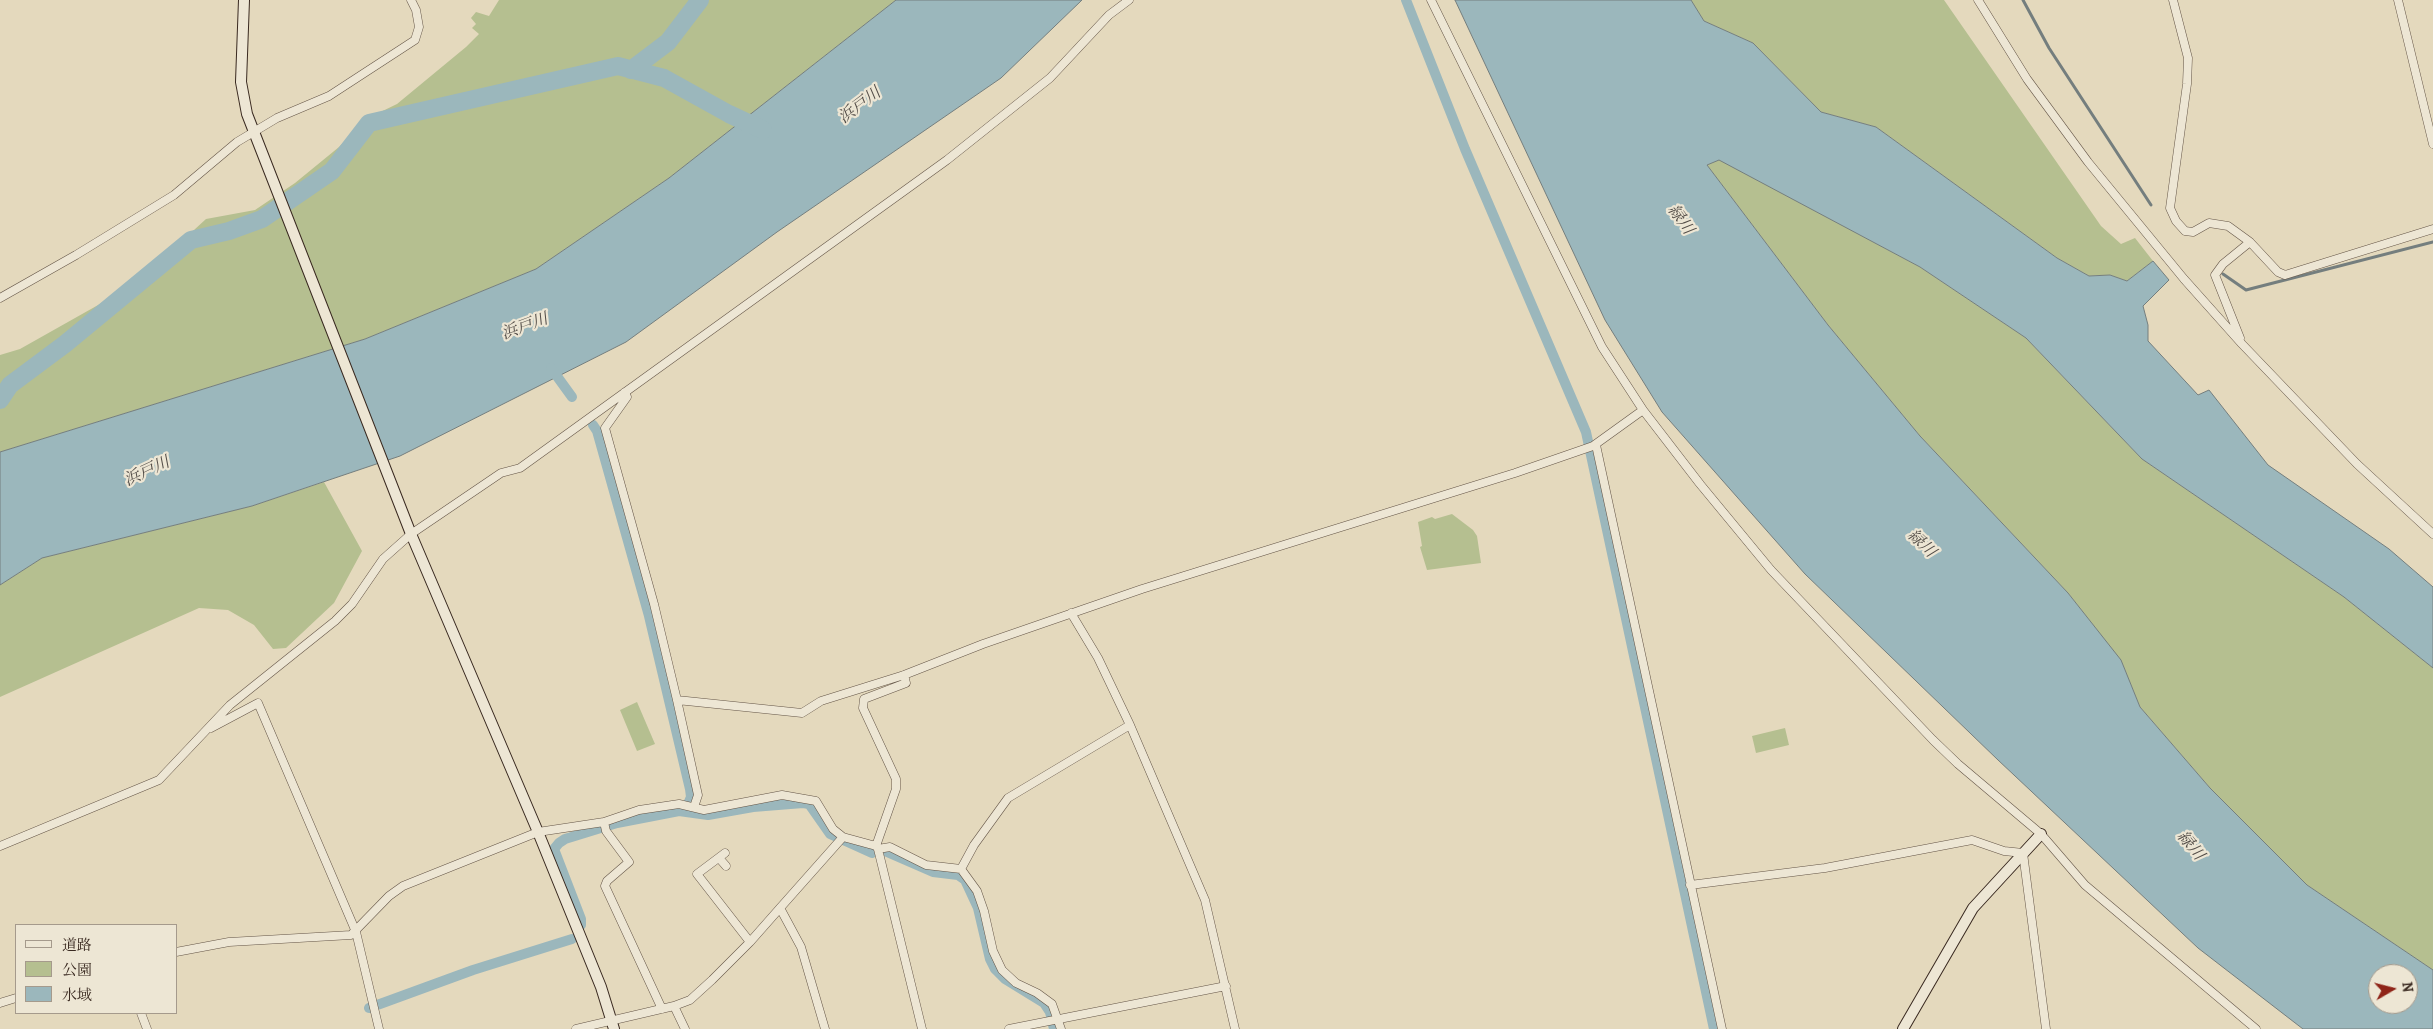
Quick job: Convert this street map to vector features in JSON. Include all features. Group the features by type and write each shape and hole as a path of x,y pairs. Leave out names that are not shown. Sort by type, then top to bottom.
{"street":[{"path":"244,0 241,82 243,100 254,132 406,522 538,832 601,987 613,1025"},
{"path":"0,298 76,255 174,195 237,142 277,118 329,96 415,40 419,27 416,10 411,0"},
{"path":"0,846 159,780 230,705 335,621 352,604 383,559 411,534 502,473 520,468 997,121 1050,78 1110,15 1129,0"},
{"path":"1431,0 1602,348 1643,410 1700,484 1772,570 1855,659 1958,764 2041,834 2085,885 2256,1029"},
{"path":"1978,0 2027,79 2088,162 2184,279 2242,344 2357,464 2433,534"},
{"path":"2173,0 2188,58 2187,84 2170,208 2176,221 2185,231 2193,232 2209,224 2228,226 2250,242 2278,272 2285,275 2433,229"},
{"path":"2398,0 2433,144"},
{"path":"2242,344 2215,274 2223,264 2250,242"},
{"path":"625,392 627,398 605,428 654,604 677,700 698,795 690,806"},
{"path":"677,700 799,714 820,701 904,675 1071,613 1221,563 1515,473 1595,445 1643,410"},
{"path":"1595,445 1722,1029"},
{"path":"1071,613 1098,658 1130,725 1205,900 1235,1029"},
{"path":"904,675 906,683 864,699 863,708 896,779 896,789 877,848 922,1029"},
{"path":"205,731 258,703 356,932 380,1029"},
{"path":"961,870 974,845 1008,798 1130,725"},
{"path":"178,952 229,942 351,935 389,896 403,886 538,832 605,826 639,810 679,804 704,810 782,795 808,798 816,801 833,829 842,839 877,848 890,847 926,865 961,870 976,891 984,911 993,951 1002,970 1016,983 1037,993 1052,1004 1054,1019 1061,1029"},
{"path":"605,826 630,862 606,881 605,886 662,1009"},
{"path":"1903,1029 1973,908 2041,834"},
{"path":"576,1029 613,1025 690,1000 750,942 842,839"},
{"path":"1690,885 1825,868 1972,840 2004,851 2023,852"},
{"path":"2023,852 2046,1029"},
{"path":"726,866 722,856 697,874 750,942"},
{"path":"780,908 801,947 825,1029"},
{"path":"1008,1029 1226,986"},
{"path":"0,1004 15,998"},
{"path":"674,1006 685,1029"},
{"path":"141,1014 147,1029"}],"green space":[{"path":"499,0 896,0 669,178 536,269 365,339 0,452 0,355 20,349 107,300 182,241 206,219 255,210 295,183 339,147 366,119 397,104 466,47 479,34 472,28 476,24 471,18 476,12 489,16"},
{"path":"1691,0 1944,0 2101,226 2121,244 2135,238 2153,261 2127,281 2110,275 2089,276 2057,258 1876,127 1821,112 1753,43 1704,21"},
{"path":"1719,159 1920,267 2026,338 2142,459 2344,597 2433,668 2433,970 2307,885 2210,788 2140,707 2120,660 2068,593 1920,436 1828,325 1707,165"},
{"path":"324,482 362,551 334,603 286,648 273,649 254,625 228,610 199,608 0,697 0,585 42,558 252,506"},
{"path":"1452,514 1473,530 1477,536 1481,563 1427,570 1420,547 1422,546 1418,522 1432,517 1435,519"},
{"path":"637,702 655,744 637,751 620,710"},
{"path":"1785,728 1789,745 1756,753 1752,736"}],"water":[{"name":"浜戸川","path":"896,0 1082,0 1001,78 777,232 626,342 400,456 252,506 42,558 0,585 0,452 365,339 536,269 669,178"},
{"name":"緑川","path":"1455,0 1691,0 1704,21 1753,43 1821,112 1876,127 2057,258 2089,276 2110,275 2127,281 2153,261 2169,280 2143,306 2148,325 2148,341 2198,395 2209,390 2268,465 2389,549 2433,587 2433,668 2344,597 2142,459 2026,338 1920,267 1719,160 1707,165 1828,325 1920,436 2068,593 2121,660 2140,707 2210,788 2307,885 2433,970 2433,1029 2303,1029 2198,948 1998,760 1805,574 1662,412 1605,320"}],"waterway":[{"path":"631,70 668,42 700,0"},
{"path":"1406,0 1465,149 1586,432 1714,1029"},
{"path":"2023,0 2049,48 2151,205"},
{"path":"0,400 10,385 65,344 191,240 229,231 262,219 332,171 369,123 618,66 664,78 729,114 763,130"},
{"path":"2223,274 2246,290 2433,242"},
{"path":"551,368 572,397"},
{"path":"593,425 597,431 649,616 690,789 691,797 685,811"},
{"path":"581,925 581,919 554,849 565,839 617,823 679,811 708,815 753,807 803,803 809,804 830,834 872,853"},
{"path":"887,852 933,872 958,875 965,880 978,908 990,959 995,969 1005,979 1044,1003 1050,1012 1054,1029"},
{"path":"369,1008 473,970 572,939"}]}
